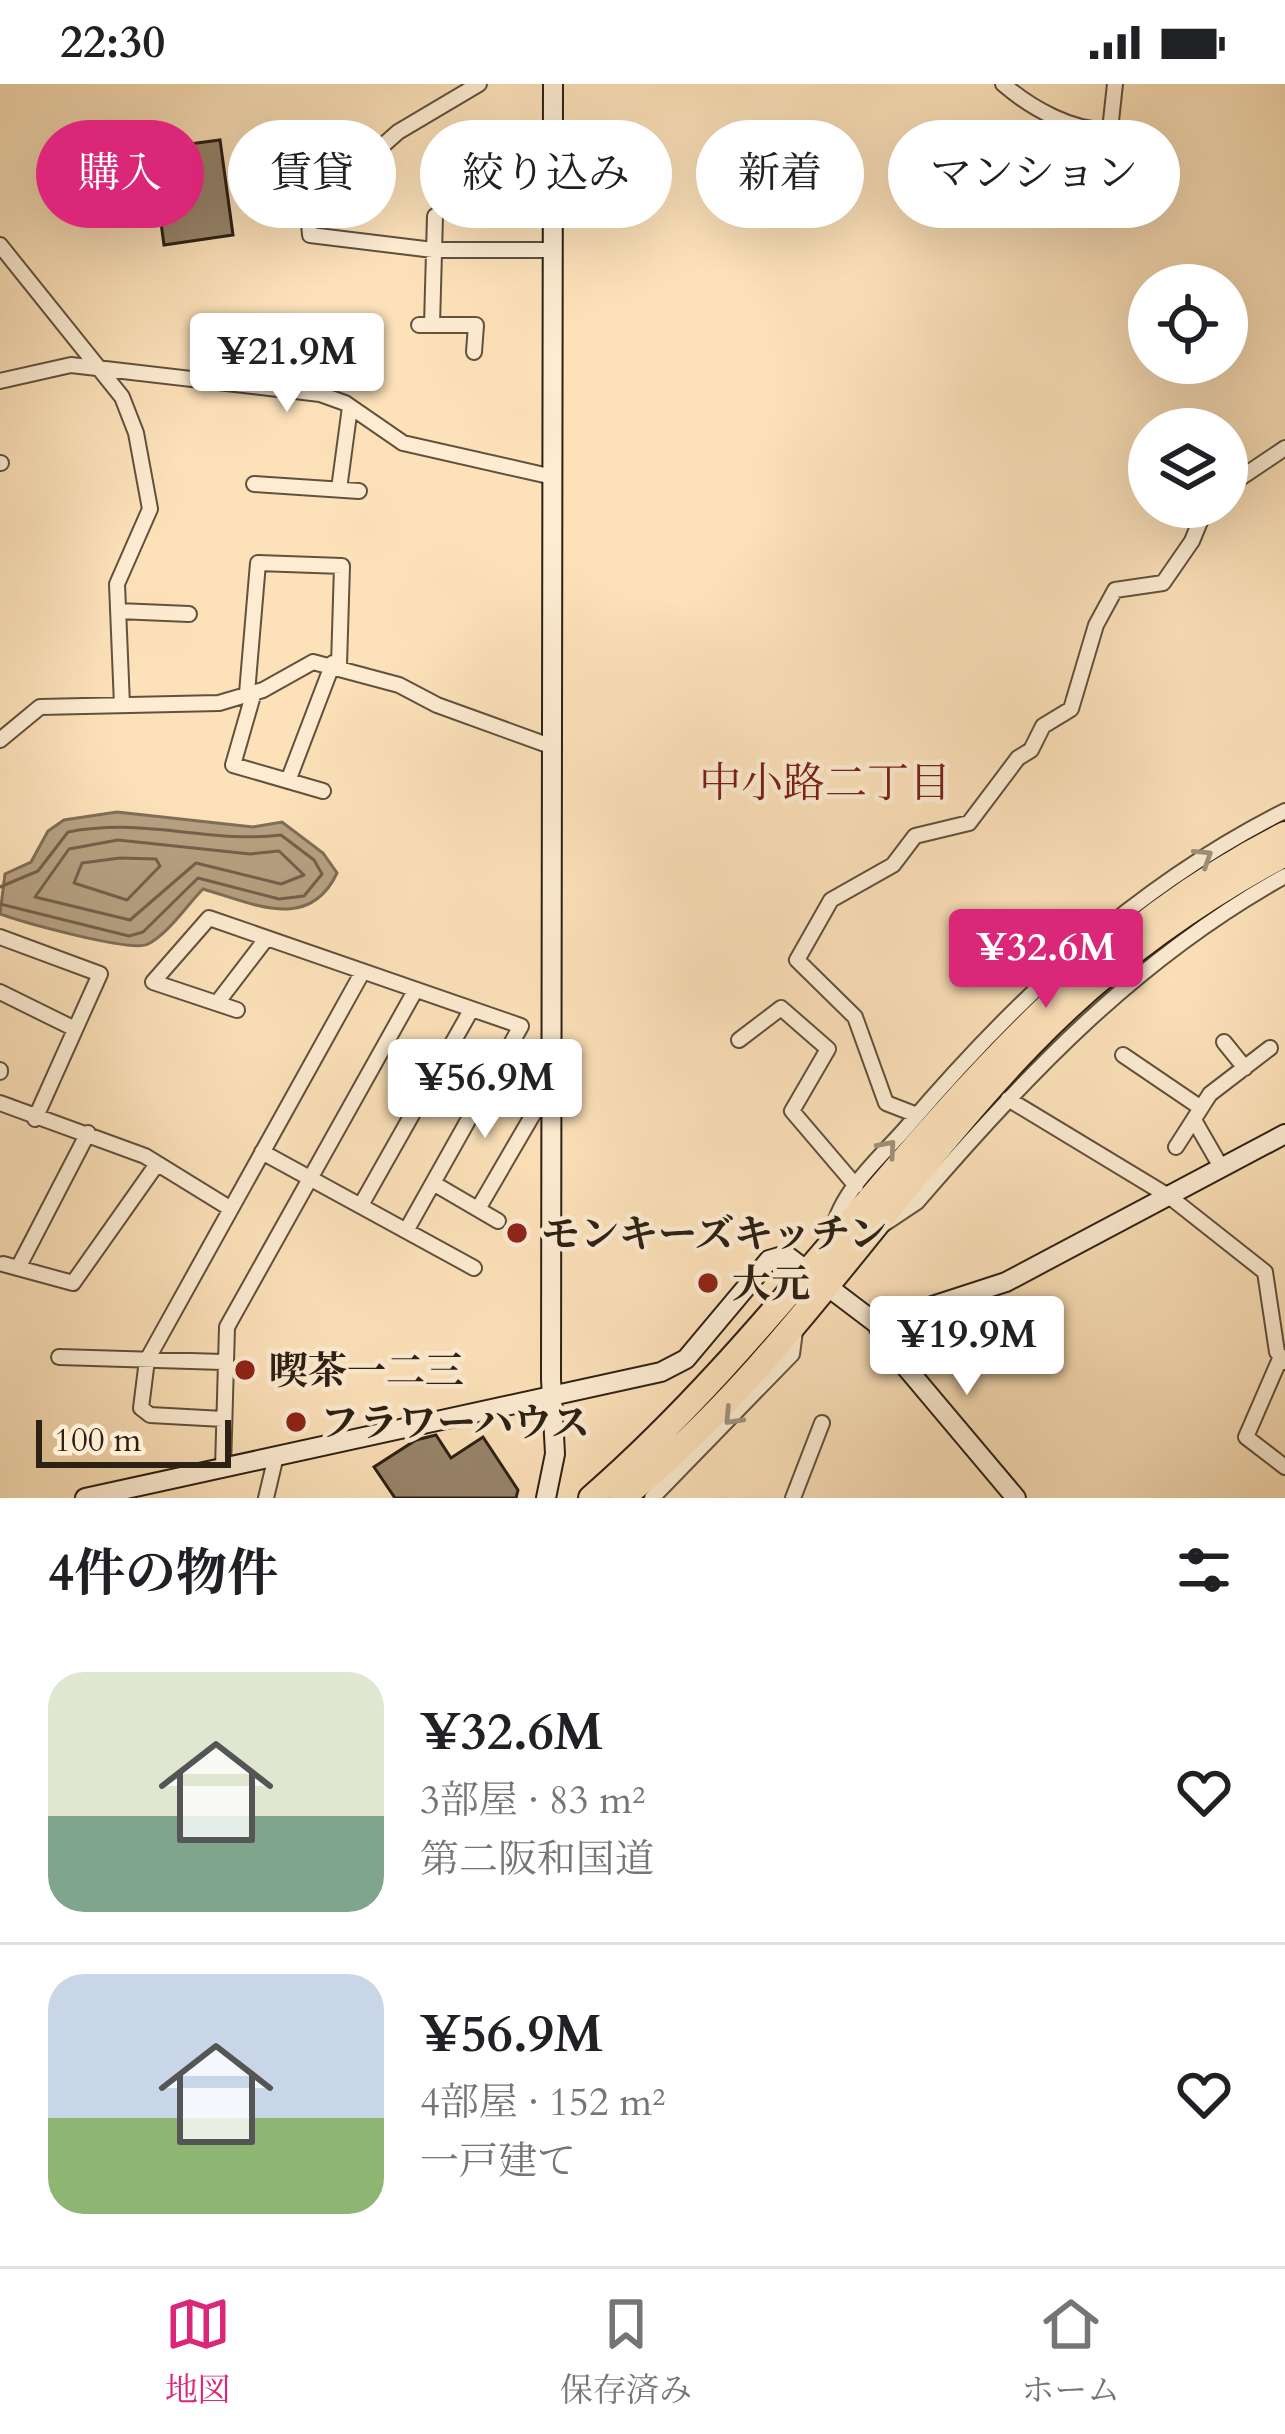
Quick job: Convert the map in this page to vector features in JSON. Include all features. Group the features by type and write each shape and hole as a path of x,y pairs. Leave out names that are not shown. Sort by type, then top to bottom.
{"highway":[{"path":"622,1498 796,1326 831,1245 940,1117 1094,959 1229,862 1285,834"},
{"path":"591,1498 875,1228 976,1104 1081,996 1162,928 1285,854"}],"street":[{"path":"479,84 398,132 308,212 310,235 433,250 552,250"},
{"path":"546,1498 555,1454 551,1393 553,84"},
{"path":"1003,84 1028,106 1098,131 1110,130 1114,84"},
{"path":"434,228 425,325 476,326 474,352"},
{"path":"0,245 122,397 150,494 150,509 121,569 122,705"},
{"path":"0,381 71,365 320,394 350,407 403,443 553,477"},
{"path":"339,490 350,407"},
{"path":"1248,473 1285,448"},
{"path":"254,484 359,491"},
{"path":"916,1115 886,1103 855,1017 797,960 831,900 892,865 914,836 969,823 1018,758 1030,750 1043,726 1071,709 1096,625 1114,590 1163,583 1197,528"},
{"path":"287,781 336,664 342,566 258,563 251,692 233,764 287,781 322,791"},
{"path":"118,610 189,614"},
{"path":"0,740 40,706 219,703 299,667 336,664 553,747"},
{"path":"831,1245 834,1215 856,1186 1028,994 1112,920 1211,852 1285,811"},
{"path":"875,1228 917,1202 1071,1033 1148,965 1285,876"},
{"path":"237,1010 153,982 209,918 521,1027 406,1231"},
{"path":"0,937 100,974 34,1119"},
{"path":"218,1003 266,939"},
{"path":"224,1419 150,1414 141,1408 147,1360 362,973"},
{"path":"223,1468 227,1327 415,991"},
{"path":"0,992 75,1030"},
{"path":"739,1040 781,1008 828,1049 793,1111 856,1186"},
{"path":"361,1205 470,1012"},
{"path":"1224,1042 1245,1068"},
{"path":"1176,1147 1198,1114 1270,1048"},
{"path":"1123,1055 1198,1114 1221,1167"},
{"path":"478,1209 535,1111 488,1084"},
{"path":"1008,1099 1170,1197 1265,1272 1282,1361 1246,1437 1285,1467"},
{"path":"0,1103 34,1119 88,1133 158,1164 231,1209"},
{"path":"88,1133 10,1266 73,1283 158,1164"},
{"path":"877,1324 994,1288 1285,1134"},
{"path":"262,1152 474,1268"},
{"path":"433,1183 498,1221"},
{"path":"85,1498 662,1372 686,1360 769,1260 786,1255 877,1324 888,1346 1016,1498"},
{"path":"652,1498 792,1354 796,1326"},
{"path":"59,1357 223,1362"},
{"path":"793,1498 822,1423"},
{"path":"266,1498 276,1456"}],"water":[{"path":"117,812 253,827 282,822 323,853 337,873 311,903 295,908 260,906 203,889 163,933 138,946 0,914 5,874 31,862 48,831 64,820"}],"building":[{"path":"220,140 228,228 233,235 164,245 162,228 204,228 204,142"},
{"path":"436,1435 451,1458 483,1437 518,1490 516,1498 395,1498 374,1467 416,1440"}],"place":[{"name":"モンキーズキッチン","path":"517,1233"},
{"name":"大元","path":"708,1283"},
{"name":"喫茶一二三","path":"245,1370"},
{"name":"フラワーハウス","path":"296,1422"}],"district":[{"name":"中小路二丁目","path":"825,782"}]}
